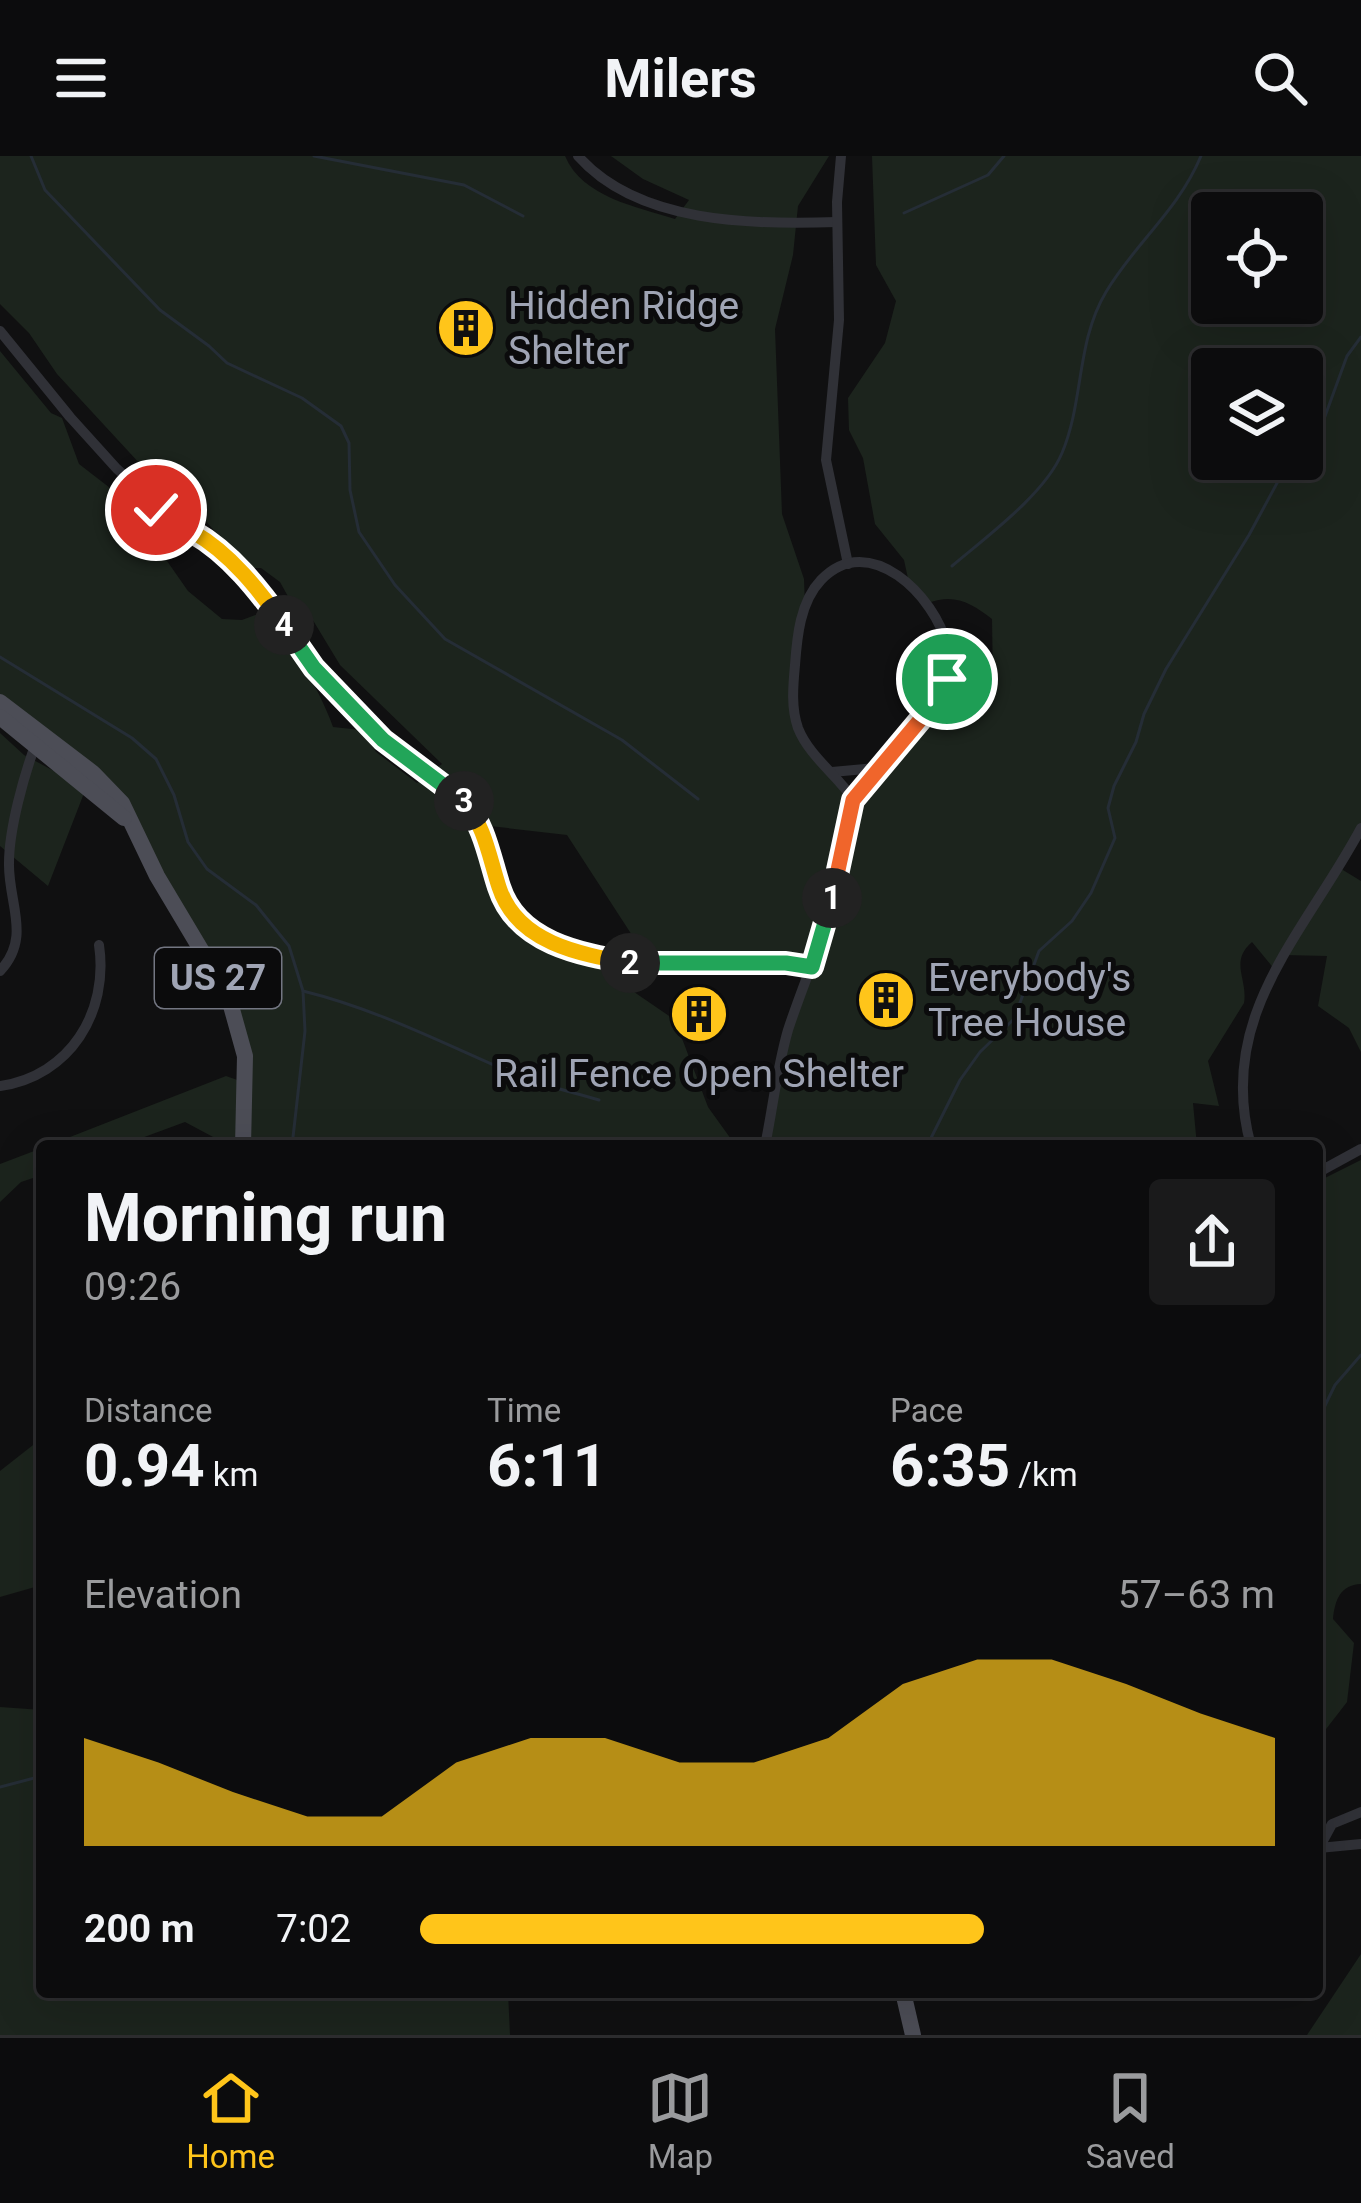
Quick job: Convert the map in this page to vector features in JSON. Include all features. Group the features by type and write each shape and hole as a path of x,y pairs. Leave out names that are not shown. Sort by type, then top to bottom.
{"main road":[{"name":"US 27","path":"0,703 38,739"},
{"name":"US 27","path":"0,717 105,784 134,826 236,1013 247,1084 243,1140"},
{"path":"905,1998 914,2035"}],"street":[{"path":"578,156 610,184 676,209 737,220 837,222"},
{"path":"841,156 839,320 826,460 848,564"},
{"path":"0,331 117,469 155,502 164,525 189,528"},
{"path":"155,502 181,503 189,528 257,589 314,668 383,740 461,798 480,825 508,907 541,938 602,958 652,966 786,963 812,967"},
{"path":"767,1140 787,1034 831,906 853,800 936,701 947,679 949,659 936,616 909,583 878,566 848,564 834,570 812,593 797,638 794,681 798,729 805,744 853,800"},
{"path":"0,971 17,942 9,863 27,765 38,739"},
{"path":"832,772 877,768"},
{"path":"1249,1140 1241,1068 1255,1010 1361,828"},
{"path":"0,1086 38,1075 80,1038 101,990 99,945"},
{"path":"1323,1170 1361,1149"},
{"path":"1323,1841 1332,1824 1361,1812"},
{"path":"1323,1849 1361,1844"}],"shaded area":[{"path":"0,156 565,156 597,191 675,219 689,200 643,179 611,156 829,156 798,206 793,255 775,329 782,514 804,579 805,607 797,638 798,729 853,799 942,690 993,684 992,619 962,601 928,603 909,583 904,560 875,524 863,458 849,430 848,398 885,343 896,301 876,265 872,156 1361,156 1361,828 1338,867 1361,881 1361,1052 1349,1028 1318,1006 1327,956 1284,955 1275,970 1252,942 1240,964 1244,1003 1208,1061 1219,1106 1193,1103 1196,1140 766,1140 781,1060 811,967 652,966 567,835 481,825 499,886 529,930 601,958 618,981 675,1020 708,1107 732,1140 219,1140 185,1122 136,1140 62,1140 226,1076 246,1083 242,1035 134,826 0,702 0,351 51,413 62,418 79,464 123,498 188,591 222,619 242,620 261,613 303,667 333,727 361,730 376,752 417,783 442,764 340,665 308,612 290,600 280,582 261,568 247,568 189,502 153,478 57,374 29,333 0,304"},
{"path":"0,733 24,755 86,788 48,886 0,846"},
{"path":"36,1150 36,1177 21,1182 0,1202 0,1164"},
{"path":"1361,1160 1361,1584 1348,1587 1335,1606 1333,1619 1354,1643 1347,1702 1323,1733 1323,1179"},
{"path":"36,1443 36,1587 0,1597 0,1471"},
{"path":"0,1707 36,1710 36,1998 508,1998 510,2035 0,2035"},
{"path":"1361,1954 1361,2035 1307,2035"}],"waterway":[{"path":"31,156 45,190 160,310 227,363 302,398 341,426 349,443 350,490 359,532 395,585 445,639 622,740 698,799"},
{"path":"314,156 464,185 523,216"},
{"path":"904,213 988,175 1004,156"},
{"path":"952,566 1013,514 1054,468 1069,433 1096,311 1117,274 1181,194 1201,156"},
{"path":"1323,420 1347,356 1361,337"},
{"path":"930,1140 960,1080 1014,1019 1039,951 1072,921 1091,893 1115,838 1108,808 1114,786 1144,714 1279,480"},
{"path":"0,657 132,738 156,759 174,795 188,842 207,869 256,905 289,946 303,991 305,1031 293,1140"},
{"path":"303,991 386,1018 529,1080 599,1100"},
{"path":"1323,1410 1335,1385 1361,1355"},
{"path":"0,1787 36,1778"}],"place":[{"name":"Hidden Ridge Shelter","path":"466,328"},
{"name":"Everybody's Tree House","path":"886,1000"},
{"name":"Rail Fence Open Shelter","path":"699,1014"}],"route":[{"path":"156,510 164,525 189,528 220,553 269,604 327,682 398,754 461,798 480,825 503,897 518,920 555,945 602,958 652,966 786,963 812,967 838,877 853,800 936,701 947,679"}]}
